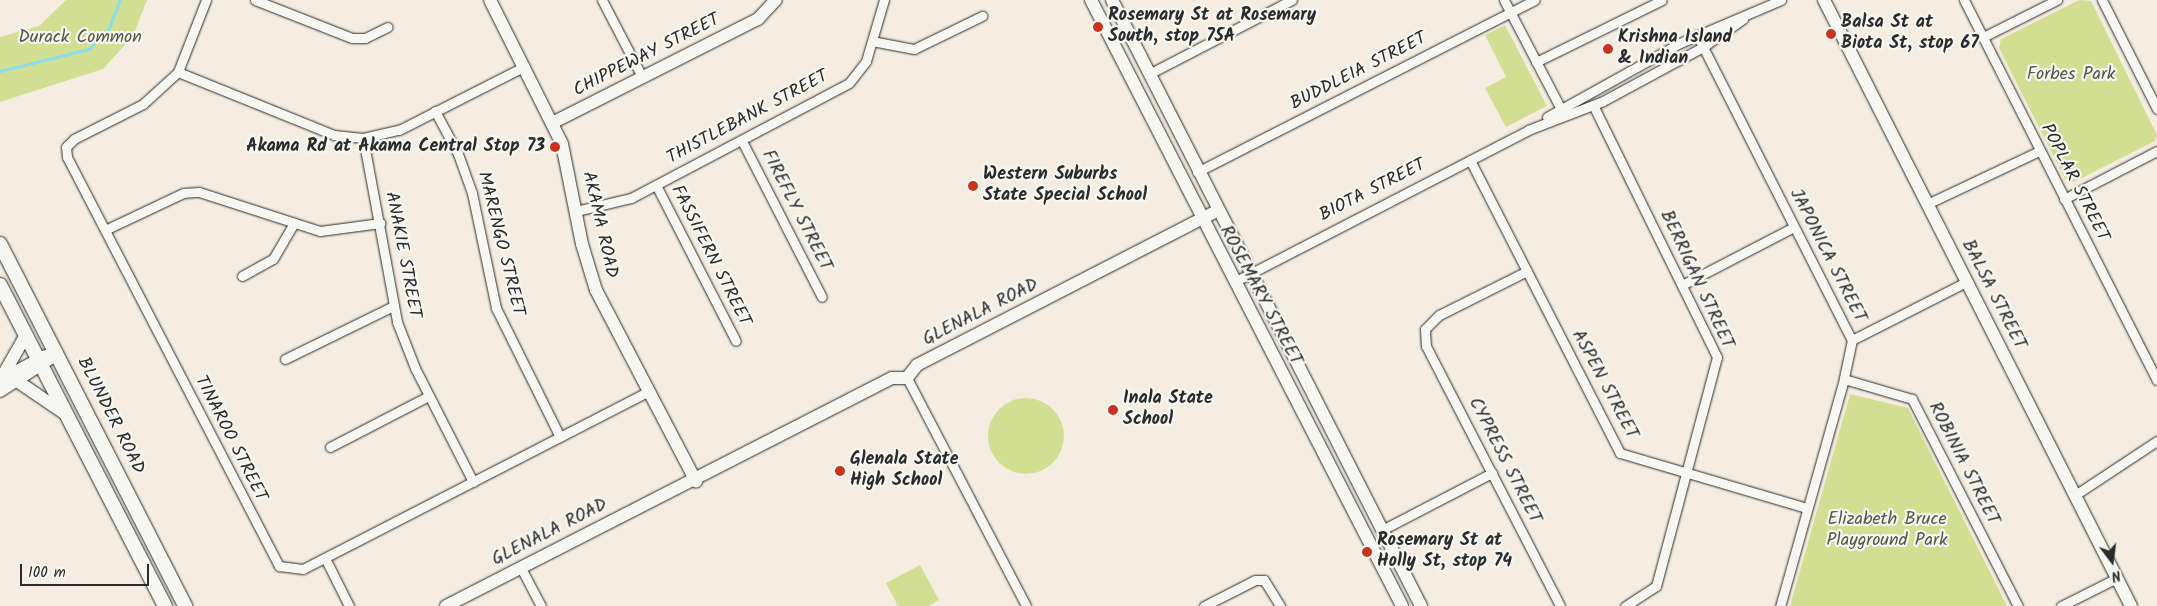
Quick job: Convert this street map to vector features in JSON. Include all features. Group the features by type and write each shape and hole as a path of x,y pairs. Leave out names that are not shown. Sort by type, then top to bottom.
{"main road":[{"name":"BLUNDER ROAD","path":"0,244 185,606"},
{"path":"0,285 165,606"}],"street":[{"name":"TINAROO STREET","path":"206,0 178,72 143,104 66,147 67,157 107,229 273,559 279,566 295,571 325,558 648,392"},
{"path":"255,0 352,38 365,38 388,27"},
{"name":"AKAMA ROAD","path":"490,0 554,122 596,290 694,478"},
{"path":"602,0 642,78"},
{"name":"CHIPPEWAY STREET","path":"554,122 758,19 776,0"},
{"name":"THISTLEBANK STREET","path":"576,211 618,202 656,185 849,83 866,61 884,0"},
{"name":"ROSEMARY STREET","path":"1091,0 1201,219 1402,606"},
{"name":"ROSEMARY STREET","path":"1112,0 1217,211 1421,606"},
{"path":"1149,74 1292,0"},
{"path":"1504,0 1562,112"},
{"name":"BUDDLEIA STREET","path":"1198,172 1534,0"},
{"path":"1536,62 1662,0"},
{"name":"BIOTA STREET","path":"1234,282 1562,112 1697,35 1743,19 1781,0"},
{"name":"BALSA STREET","path":"1824,0 2131,606"},
{"name":"POPLAR STREET","path":"1964,0 2039,151 2157,380"},
{"path":"1983,37 2057,0"},
{"path":"2102,0 2154,94 2157,109"},
{"path":"872,41 914,49 982,16"},
{"name":"BIOTA STREET","path":"1562,112 1593,106 1703,47 1743,19"},
{"name":"JAPONICA STREET","path":"1697,35 1852,340 1844,380 1780,606"},
{"path":"178,72 334,135 364,138 399,130 525,66"},
{"name":"BERRIGAN STREET","path":"1593,106 1715,349 1717,365 1656,586 1626,606"},
{"name":"MARENGO STREET","path":"435,111 470,184 496,308 560,438"},
{"name":"ANAKIE STREET","path":"364,138 393,306 409,355 474,482"},
{"name":"FIREFLY STREET","path":"742,141 822,297"},
{"path":"1927,204 2039,151"},
{"path":"2064,199 2157,151"},
{"name":"ASPEN STREET","path":"1470,160 1620,453 1807,508"},
{"name":"FASSIFERN STREET","path":"656,185 736,341"},
{"path":"107,229 183,194 199,192 320,231 380,223"},
{"name":"GLENALA ROAD","path":"446,606 671,491 754,442 762,442 892,378 907,378 917,366 1217,211"},
{"path":"242,276 273,259 294,224"},
{"path":"1682,285 1794,227"},
{"name":"CYPRESS STREET","path":"1527,272 1439,314 1425,330 1426,346 1560,606"},
{"path":"1852,340 1966,282"},
{"path":"285,359 393,306"},
{"path":"0,380 26,335"},
{"path":"0,380 57,354"},
{"path":"0,391 40,362"},
{"path":"907,378 1026,606"},
{"name":"ROBINIA STREET","path":"1844,380 1912,399 2018,606"},
{"path":"16,381 67,415"},
{"path":"330,447 429,396"},
{"path":"2075,495 2157,442"},
{"path":"1382,530 1492,474"},
{"path":"325,558 349,606"},
{"path":"521,568 541,606"},
{"path":"2061,606 2117,578"},
{"path":"1204,606 1255,580 1264,580 1280,606"}],"green space":[{"name":"Durack Common","path":"66,0 147,0 133,36 103,69 0,102 0,37 39,26"},
{"name":"Forbes Park","path":"2079,0 2091,1 2157,135 2155,141 2074,182 2065,179 1999,48 2001,39"},
{"path":"1505,25 1547,106 1506,127 1485,88 1506,77 1485,35"},
{"name":"Elizabeth Bruce Playground Park","path":"1850,394 1908,408 2007,606 1790,606"},
{"path":"1026,398 1041,401 1053,409 1061,421 1064,436 1061,451 1053,463 1041,471 1026,474 1011,471 999,463 991,451 988,436 991,421 999,409 1011,401"},
{"path":"920,565 939,600 929,606 898,606 886,583"}],"waterway":[{"path":"0,71 89,49 109,28 120,0"}],"place":[{"name":"Rosemary St at Rosemary South, stop 75A","path":"1098,27"},
{"name":"Balsa St at Biota St, stop 67","path":"1831,34"},
{"name":"Krishna Island & Indian","path":"1608,49"},
{"name":"Akama Rd at Akama Central Stop 73","path":"555,147"},
{"name":"Western Suburbs State Special School","path":"973,186"},
{"name":"Inala State School","path":"1113,410"},
{"name":"Glenala State High School","path":"840,471"},
{"name":"Rosemary St at Holly St, stop 74","path":"1367,552"}]}
